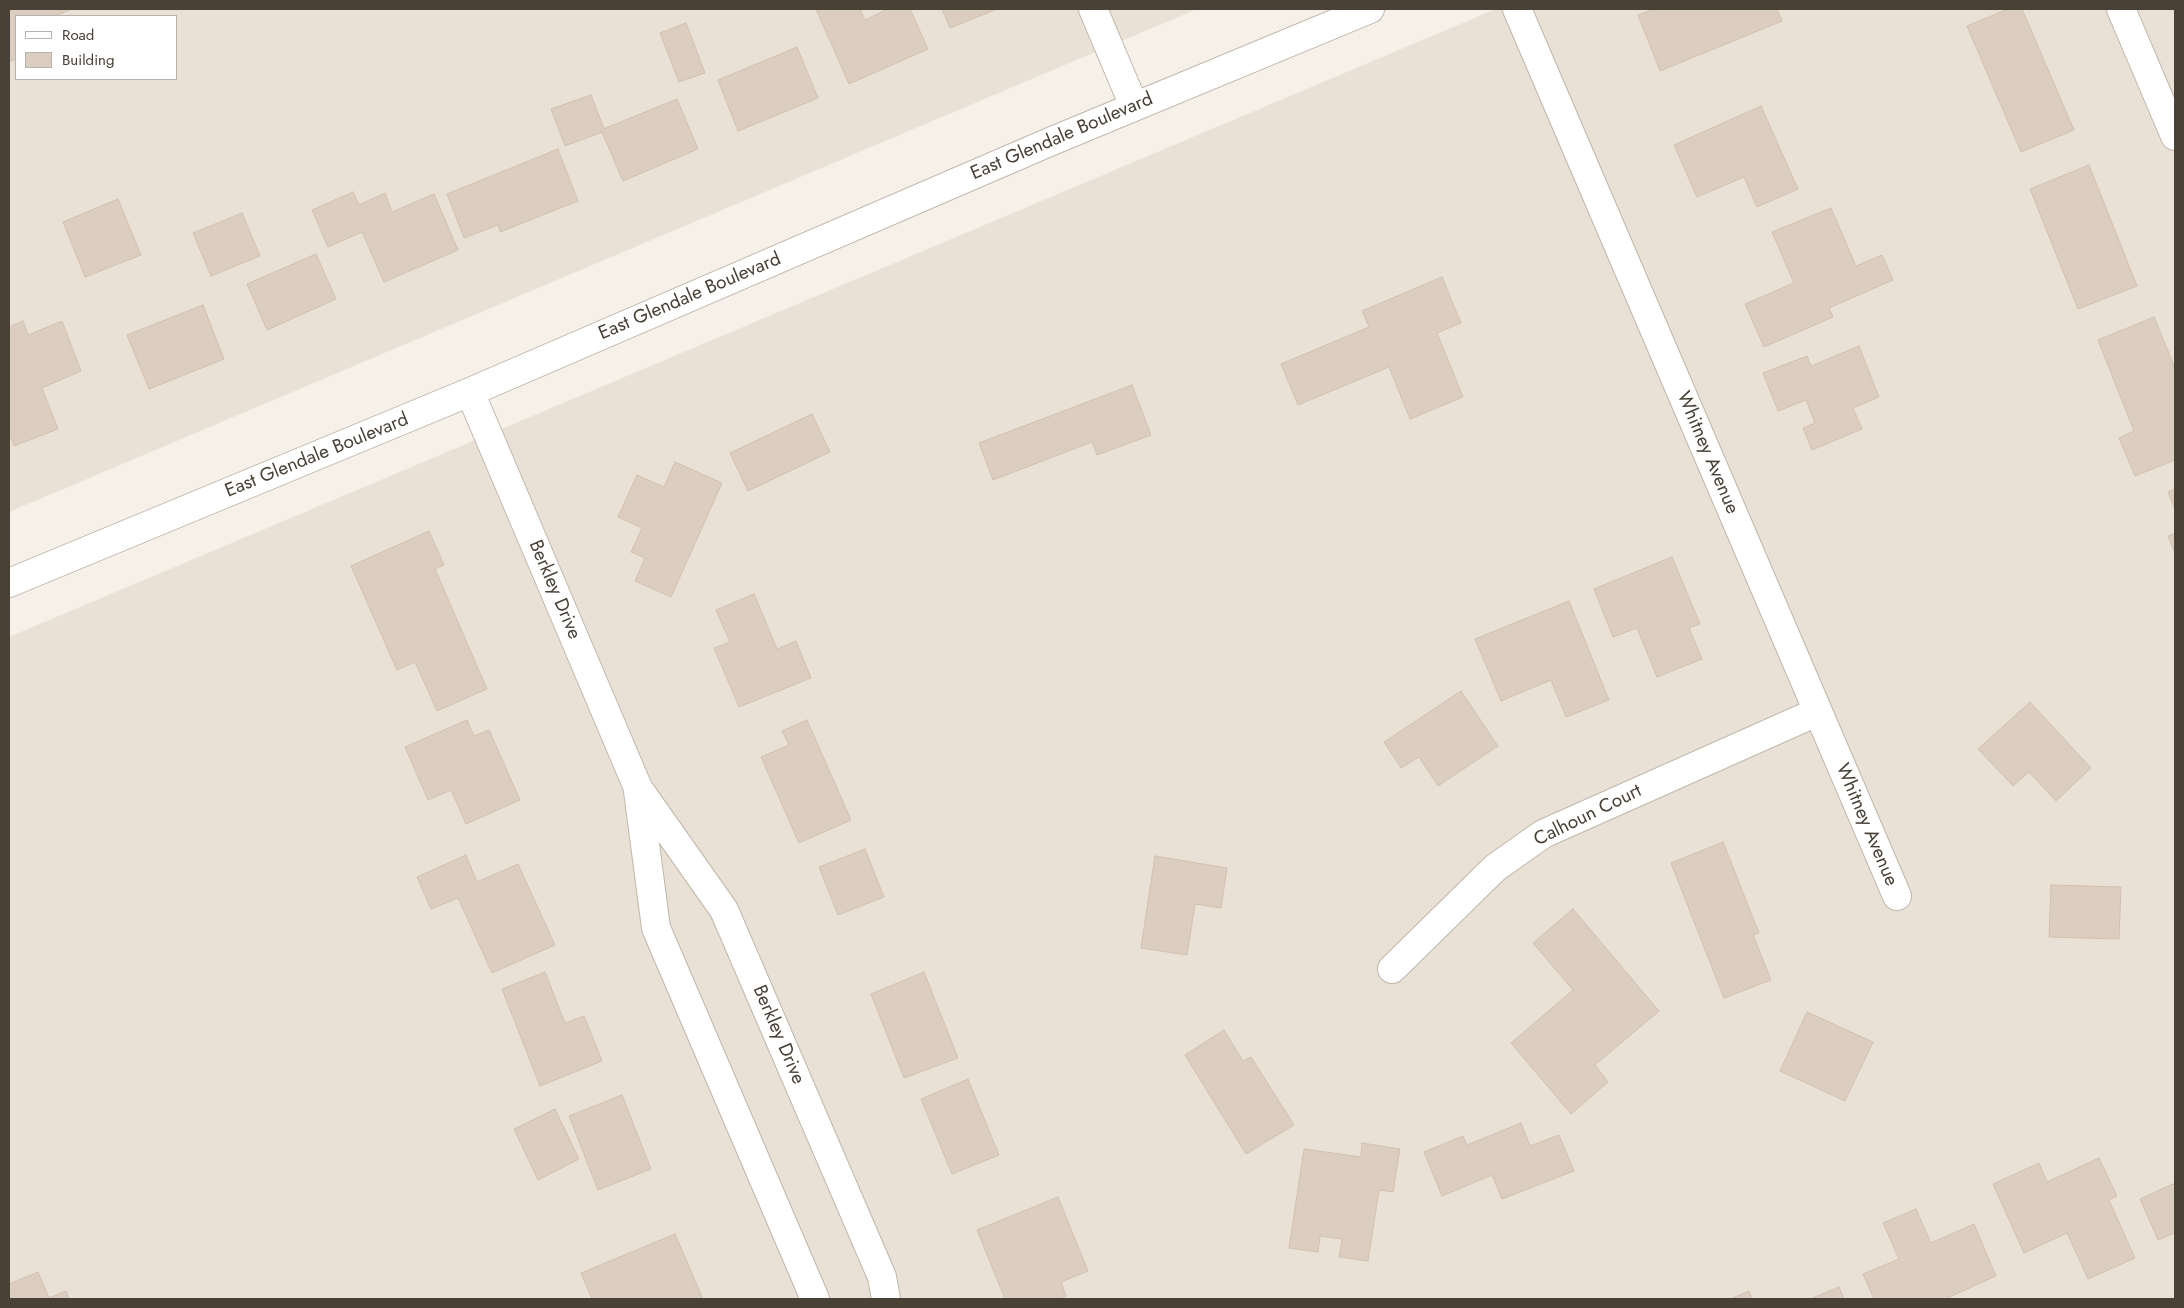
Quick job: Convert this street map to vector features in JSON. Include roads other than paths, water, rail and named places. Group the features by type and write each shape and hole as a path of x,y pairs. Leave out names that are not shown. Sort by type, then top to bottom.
{"street":[{"path":"1093,9 1134,106"},
{"name":"East Glendale Boulevard","path":"9,583 470,392 1134,106 1370,9"},
{"name":"Whitney Avenue","path":"1517,9 1897,896"},
{"path":"2121,9 2175,136"},
{"name":"Berkley Drive","path":"470,392 638,788 724,910 882,1276 886,1299"},
{"name":"Calhoun Court","path":"1392,969 1495,868 1544,834 1817,712"},
{"name":"Berkley Drive","path":"638,788 656,928 815,1299"}]}
